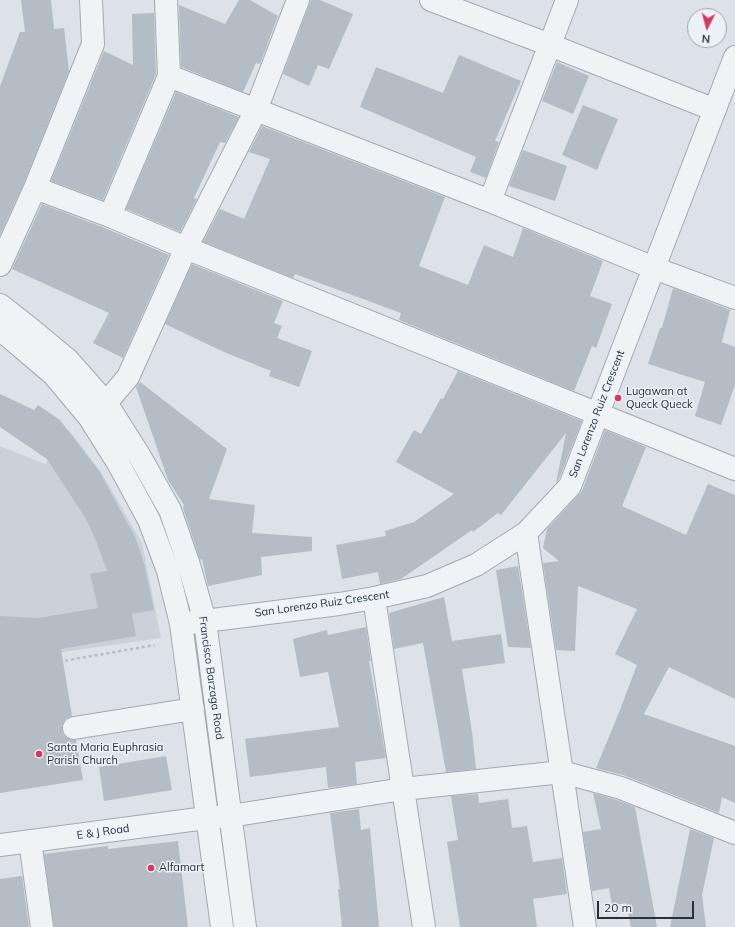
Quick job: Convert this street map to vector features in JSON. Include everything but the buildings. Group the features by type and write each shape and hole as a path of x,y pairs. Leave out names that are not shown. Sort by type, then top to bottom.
{"street":[{"path":"0,265 35,188 93,44 91,0"},
{"path":"110,216 169,76 166,0"},
{"path":"89,417 106,403 128,377 186,248 256,110 298,0"},
{"path":"430,0 550,44 715,110"},
{"path":"490,201 567,0"},
{"name":"San Lorenzo Ruiz Crescent","path":"182,632 204,621 374,598 427,586 476,565 526,533 570,486 735,57"},
{"path":"169,76 490,201 654,268 735,298"},
{"path":"35,188 110,216 735,469"},
{"name":"Francisco Barzaga Road","path":"0,305 68,360 106,403 139,455 170,510 189,565 204,621 245,927"},
{"name":"Francisco Barzaga Road","path":"0,329 54,375 89,417 118,463 149,520 168,571 182,632 206,818 222,927"},
{"path":"526,533 585,927"},
{"path":"374,598 424,927"},
{"path":"74,728 193,709"},
{"path":"562,772 621,788 735,833"},
{"name":"E & J Road","path":"0,845 230,816 403,790 562,772"},
{"path":"30,841 42,927"}],"path":[{"path":"0,672 182,632"}],"shaded area":[{"path":"68,429 101,472 142,543 161,638 0,661 0,446 45,464"}],"place":[{"name":"Lugawan at Queck Queck","path":"618,398"},
{"name":"Santa Maria Euphrasia Parish Church","path":"39,754"},
{"name":"Alfamart","path":"151,868"}]}
